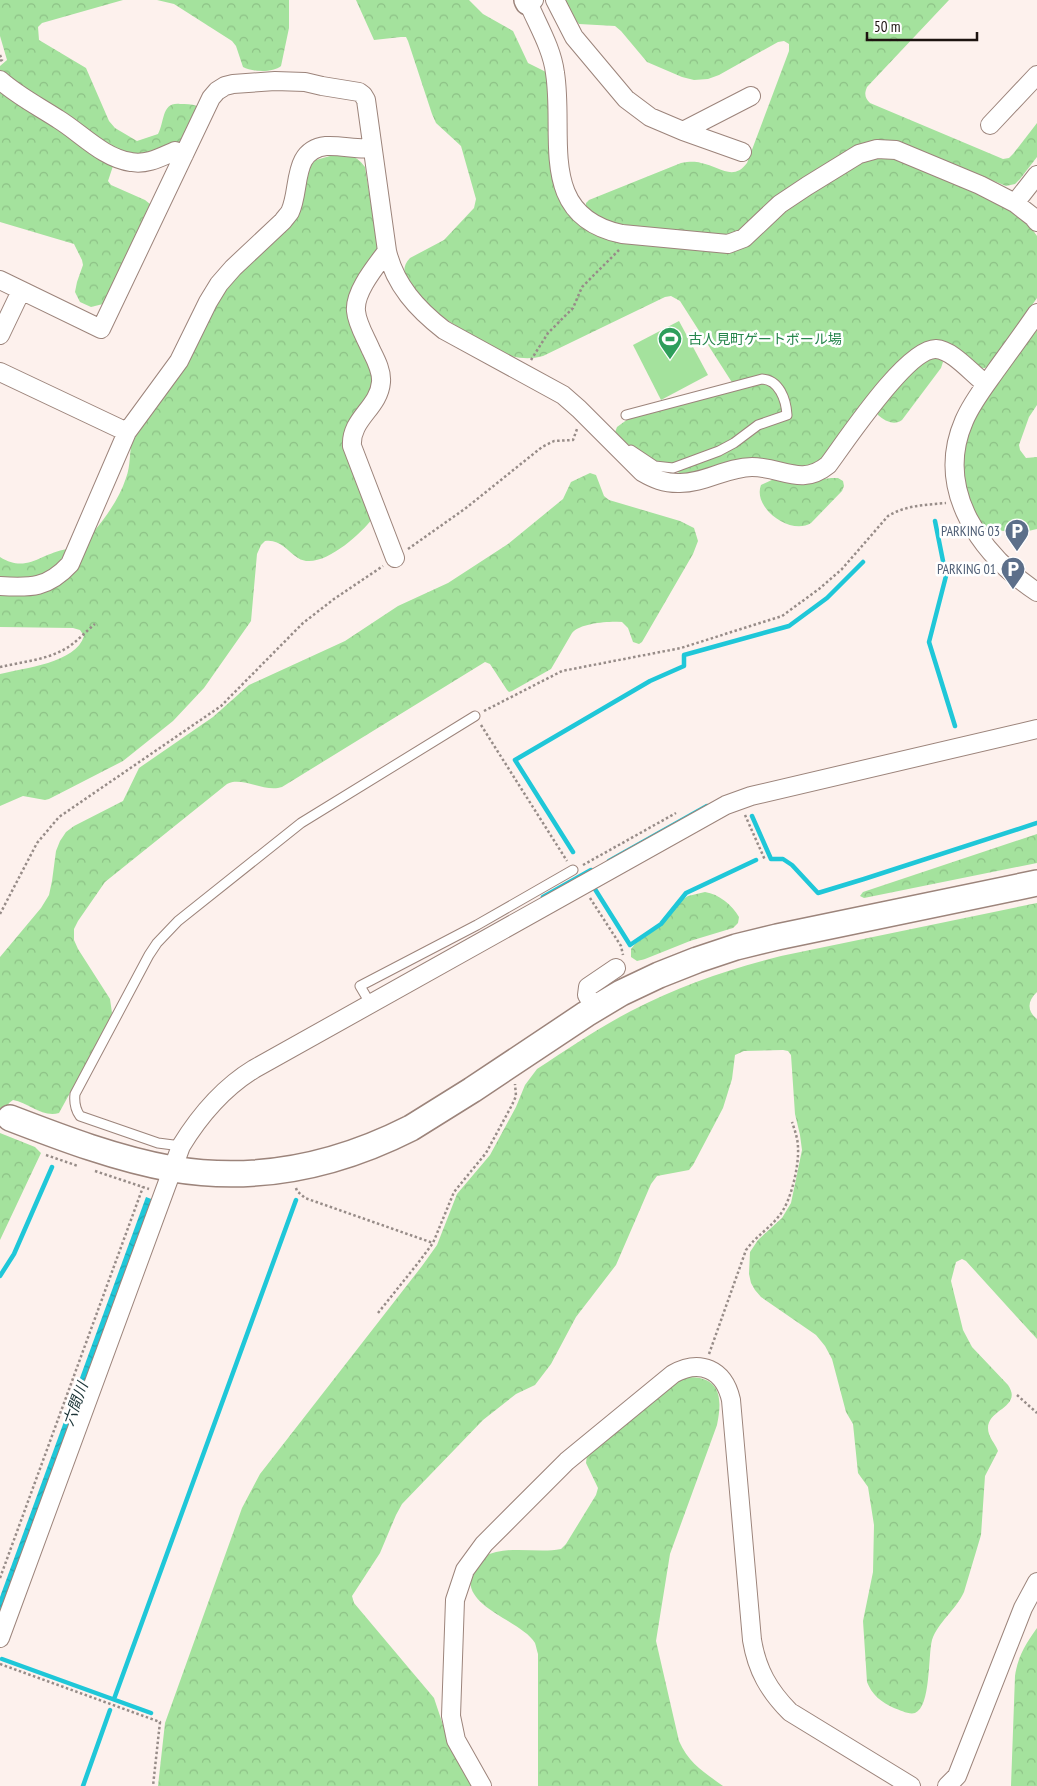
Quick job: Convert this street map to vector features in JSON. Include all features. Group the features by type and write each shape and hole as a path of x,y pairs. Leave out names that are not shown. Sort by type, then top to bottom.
{"street":[{"path":"555,0 574,37 626,99 650,117 742,152"},
{"path":"529,1 555,70 560,172 563,188 579,214 592,224 606,231 728,244 744,238 780,204 807,186 859,154 877,149 896,150 914,156 980,185 1015,203 1037,222"},
{"path":"990,125 1037,76"},
{"path":"0,80 20,97 58,119 118,159 132,163 148,162 175,151 184,155"},
{"path":"0,280 102,329 211,98 217,91 233,84 275,81 305,82 359,92 366,100 387,251 391,266 400,285 413,302 444,330 564,395 642,472 654,479 667,483 681,484 732,469 746,467 775,469 799,476 810,476 820,472 828,465 888,386 916,356 925,351 936,349 946,351 986,384"},
{"path":"683,131 751,96"},
{"path":"0,586 34,587 60,574 70,564 127,432 179,361 219,284 289,213 298,173 301,164 307,156 325,146 372,148"},
{"path":"1015,203 1037,175"},
{"path":"387,251 369,276 356,302 357,317 377,363 381,382 375,401 354,429 351,437 352,446 395,558"},
{"path":"0,335 21,290"},
{"path":"1037,314 986,384 963,422 955,460 960,501 970,522 995,557 1020,580 1037,592"},
{"path":"0,372 127,432"},
{"path":"0,1638 180,1146 207,1109 240,1077 367,997 577,877 739,800 1037,729"},
{"path":"10,1118 90,1147 172,1169 231,1174 291,1170 322,1163 383,1143 411,1128 595,1008 659,975 697,960 736,947 814,929 1037,883"},
{"path":"595,1008 587,995 588,987 616,968"},
{"path":"482,1786 456,1740 451,1716 455,1600 465,1570 484,1544 567,1460 673,1374 693,1366 715,1372 723,1379 729,1389 752,1640 760,1672 778,1700 790,1712 912,1786"},
{"path":"947,1786 957,1776 1023,1608 1037,1582"}],"lane":[{"path":"624,455 631,450 656,466 673,468 719,451 758,425 787,415 786,405 777,385 773,381 762,380 626,415"},
{"path":"180,1146 158,1143 80,1116 75,1110 74,1102 75,1094 157,943 178,922 301,823 475,716"}],"path":[{"path":"0,55 2,60 0,61"},
{"path":"523,372 548,333 572,308 582,287 619,250 621,242"},
{"path":"0,914 37,842 59,817 216,710 283,641 313,615 466,508 531,454 554,441 573,440 579,422 586,415"},
{"path":"616,968 621,964 623,952 475,716 562,671 681,648 782,616 820,589 842,569 888,516 908,507 960,501"},
{"path":"0,668 52,655 64,650 95,624"},
{"path":"739,800 765,860"},
{"path":"378,1313 432,1242 454,1192 486,1153 516,1096"},
{"path":"704,1368 746,1250 755,1238 779,1216 788,1202 799,1150 792,1122"},
{"path":"291,1170 297,1191 305,1198 432,1242"},
{"path":"0,1578 143,1187"},
{"path":"1017,1395 1037,1413"},
{"path":"0,1664 160,1722 153,1786"}],"green space":[{"path":"0,0 123,0 42,23 38,27 39,40 86,68 109,121 115,128 137,141 158,134 164,114 170,106 174,104 191,104 197,106 198,109 185,139 146,157 120,154 0,72 0,66 7,60 0,36"},
{"path":"157,0 289,0 289,28 281,66 273,70 262,71 243,67 236,46 232,41 174,4"},
{"path":"356,0 469,0 483,14 513,31 528,63 546,72 548,75 553,173 560,199 566,210 575,220 604,238 711,251 785,210 862,161 878,157 895,157 977,192 1011,209 1027,222 1037,236 1037,298 991,364 985,368 977,369 936,344 817,467 684,475 623,442 614,435 617,427 628,419 733,384 680,301 671,296 665,297 543,356 523,358 511,356 444,318 421,297 409,282 404,272 407,261 444,240 474,208 476,199 461,146 436,123 406,37 374,40"},
{"path":"565,0 949,0 867,87 865,94 867,99 870,103 1003,159 1009,158 1013,154 1037,123 1037,157 1015,184 1006,186 898,142 740,231 727,236 609,223 586,208 586,203 589,200 681,163 698,162 731,172 742,169 747,163 789,51 789,44 784,41 778,42 719,75 708,79 694,80 647,62 615,26 579,24"},
{"path":"0,88 111,163 113,166 108,181 111,185 150,204 151,209 103,304 91,307 80,302 75,292 83,265 74,244 0,222"},
{"path":"337,154 356,158 365,167 378,248 377,255 352,300 377,382 350,427 372,519 349,542 338,550 317,560 307,561 298,558 279,543 265,541 257,554 251,621 204,688 173,721 123,761 49,799 23,796 0,806 0,674 48,663 60,658 79,645 84,636 80,630 73,628 0,627 0,592 35,593 74,554 99,525 110,510 126,478 133,436 225,288 287,226 309,166 316,160"},
{"name":"古人見町ゲートボール場","path":"679,321 708,375 661,400 633,345"},
{"path":"1037,327 1037,405 1029,417 1019,445 1026,458 1037,457 1037,529 1024,532 987,530 981,525 967,499 963,479 965,442 971,424 980,407"},
{"path":"941,357 943,362 941,368 902,420 896,423 890,422 878,415 877,411 920,361"},
{"path":"590,473 596,475 604,496 609,500 680,521 694,528 698,541 693,554 642,642 639,644 633,642 628,628 622,622 603,622 581,627 572,633 551,669 512,691 509,692 507,690 490,664 485,662 282,787 268,788 240,782 227,784 105,882 78,921 74,929 74,940 110,999 112,1013 110,1020 59,1113 47,1114 13,1100 9,1103 0,1124 0,957 41,908 49,895 56,851 66,832 123,801 139,768 213,717 249,685 345,641 398,606 448,583 508,544 563,499 571,482"},
{"path":"838,478 843,481 842,491 811,523 803,526 793,526 775,518 762,502 760,494 761,485 774,479 811,481"},
{"path":"67,549 68,551 56,570 33,580 0,579 0,557 10,562 26,563"},
{"path":"1037,834 1037,863 864,898 860,896 863,892"},
{"path":"705,892 729,904 736,913 739,917 738,923 733,928 690,941 645,959 637,961 631,957 631,949 635,944 662,925 682,900 688,896"},
{"path":"1037,903 1037,992 1031,999 1030,1009 1037,1019 1037,1339 966,1261 962,1259 956,1262 951,1281 963,1330 972,1347 1008,1385 1011,1398 989,1422 989,1434 998,1451 985,1476 981,1535 964,1592 938,1627 932,1640 928,1680 924,1701 920,1709 915,1713 910,1713 889,1706 874,1694 867,1682 863,1621 873,1572 874,1525 868,1487 858,1473 853,1424 846,1412 832,1359 816,1335 761,1297 751,1283 749,1274 750,1252 758,1240 782,1218 791,1203 802,1150 795,1114 791,1055 788,1051 783,1050 744,1051 735,1055 732,1079 723,1108 693,1165 689,1170 657,1176 651,1184 616,1265 576,1317 551,1364 535,1385 516,1394 483,1420 402,1504 380,1553 352,1596 354,1603 434,1698 449,1743 475,1786 158,1786 165,1723 242,1508 260,1474 437,1245 457,1194 490,1155 516,1107 525,1085 537,1069 631,1011 686,986 723,973 781,956"},
{"path":"0,1133 35,1147 41,1153 0,1240"},
{"path":"686,1377 706,1380 712,1384 719,1397 719,1415 670,1554 656,1641 679,1741 692,1762 723,1786 538,1786 538,1654 535,1643 527,1634 480,1601 473,1592 470,1580 475,1567 489,1554 512,1550 561,1549 596,1495 598,1488 586,1463 587,1455 674,1382"},
{"path":"1037,1628 1037,1786 1011,1786 1015,1676 1023,1651"}],"water":[{"name":"六間川","path":"146,1197 154,1200 0,1622 0,1597"}],"waterway":[{"path":"935,521 946,576 929,642 955,726"},
{"path":"573,852 515,760 650,681 684,666 684,655 789,626 827,598 863,562"},
{"path":"609,861 707,806"},
{"path":"752,816 771,859 783,859 792,865 818,893 1037,823"},
{"path":"593,886 630,945 661,924 686,893 756,860"},
{"path":"543,897 591,870"},
{"path":"0,1276 14,1254 52,1167"},
{"path":"114,1699 296,1200"},
{"path":"2,1659 151,1713"},
{"path":"83,1786 110,1710"}],"place":[{"name":"古人見町ゲートボール場","path":"670,360"},
{"name":"PARKING 03","path":"1017,552"},
{"name":"PARKING 01","path":"1013,590"}]}
